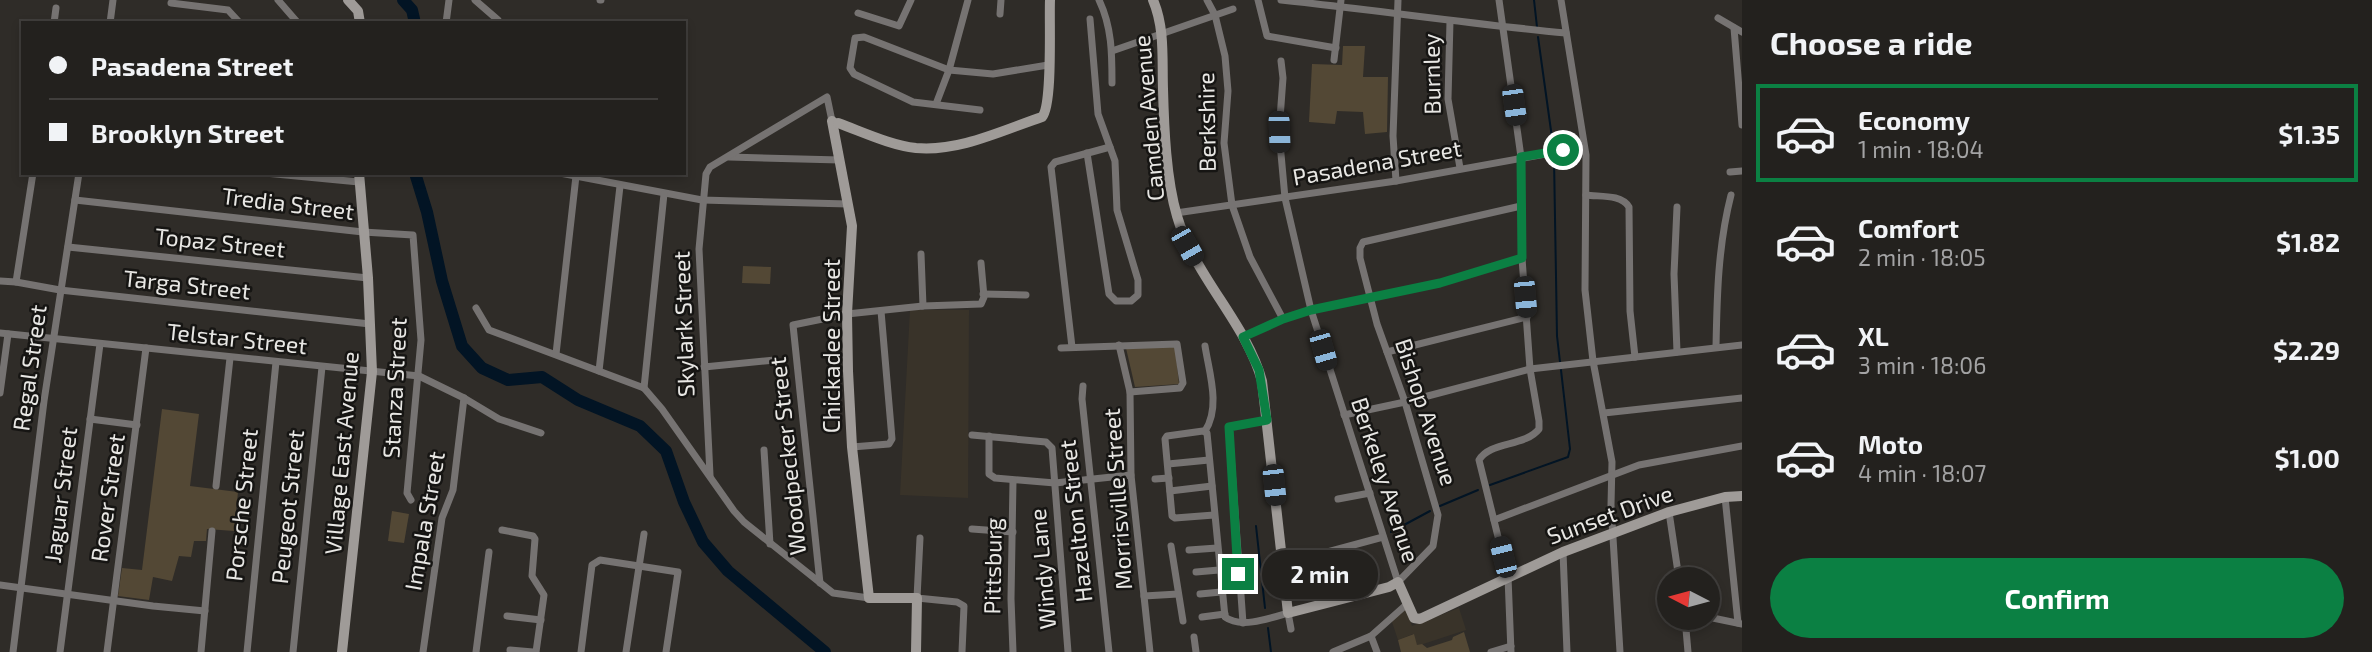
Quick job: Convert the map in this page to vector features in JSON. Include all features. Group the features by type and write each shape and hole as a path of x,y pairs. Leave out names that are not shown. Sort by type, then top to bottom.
{"street":[{"path":"110,21 113,0"},
{"path":"278,0 296,21"},
{"path":"348,0 358,11 360,21"},
{"path":"446,21 449,0"},
{"path":"475,0 498,20"},
{"path":"858,13 899,26 911,0"},
{"path":"936,104 949,70 968,0"},
{"path":"1000,14 1001,0"},
{"path":"835,122 916,148 938,148 964,143 1044,116 1049,90 1050,0"},
{"path":"1099,0 1108,23 1112,51 1112,83"},
{"name":"Camden Avenue","path":"1153,0 1159,14 1162,34 1164,128 1176,213 1187,246 1243,337 1259,370 1291,629"},
{"name":"Berkshire","path":"1208,0 1215,15 1225,55 1228,91 1224,143 1232,205 1250,257 1283,319"},
{"path":"1258,0 1265,33 1271,38 1336,48"},
{"path":"1281,0 1341,3 1450,21 1566,33"},
{"path":"1396,181 1393,136 1398,0"},
{"path":"1491,652 1511,649 1508,577 1479,460 1484,453 1533,436 1539,429 1530,369 1522,258 1521,157 1499,0"},
{"path":"1561,0 1584,147 1586,290 1593,361 1612,462 1611,505 1620,652"},
{"path":"171,3 224,9 232,12 239,21"},
{"path":"1334,60 1341,3"},
{"path":"54,21 56,8"},
{"path":"1112,51 1233,9"},
{"path":"1718,18 1742,32"},
{"path":"1087,153 1110,294 1116,301 1131,301 1138,295 1138,280 1119,220 1116,176 1110,147 1098,114 1090,19"},
{"name":"Burnley","path":"1450,21 1448,99 1460,168"},
{"path":"1734,28 1742,125"},
{"path":"980,110 913,102 854,74 850,68 855,38 864,37 949,70 993,74 1048,65"},
{"name":"Berkeley Avenue","path":"1281,61 1279,132 1285,198 1311,310 1398,582"},
{"name":"Chickadee Street","path":"728,157 827,97 835,122 852,238 846,314 852,447 869,598"},
{"path":"1072,347 1051,174 1053,164 1110,147"},
{"name":"Pasadena Street","path":"1176,213 1396,181 1584,147"},
{"path":"728,157 841,160"},
{"name":"Skylark Street","path":"710,476 699,249 702,200 708,170 728,157"},
{"path":"1730,172 1742,171"},
{"path":"16,282 33,175"},
{"name":"Regal Street","path":"13,652 53,338 79,175"},
{"path":"298,175 359,178"},
{"path":"568,175 702,200 848,204"},
{"path":"556,354 576,177"},
{"name":"Village East Avenue","path":"342,652 372,372 368,278 359,178"},
{"path":"599,371 620,186"},
{"path":"644,388 664,194"},
{"path":"1586,195 1621,199 1629,206 1629,274 1635,357"},
{"path":"1716,347 1717,280 1723,226 1731,195"},
{"name":"Tredia Street","path":"75,200 363,232 413,235"},
{"name":"Bishop Avenue","path":"1398,582 1433,546 1438,515 1405,402 1370,297 1360,248 1363,242 1521,206"},
{"path":"1677,207 1674,274 1677,352"},
{"name":"Stanza Street","path":"411,500 407,493 421,340 413,235"},
{"name":"Topaz Street","path":"68,247 368,278"},
{"path":"921,254 923,306"},
{"path":"1243,337 1311,310 1440,283 1522,258"},
{"path":"846,314 923,306 978,304 982,302 983,294 981,263"},
{"name":"Targa Street","path":"0,281 370,324"},
{"path":"983,294 1026,295"},
{"path":"476,308 489,330 644,388 662,409 734,511 770,544 833,593 869,598 957,601 964,606 962,652"},
{"path":"852,447 889,444 892,439 881,311"},
{"name":"Woodpecker Street","path":"820,583 793,325 846,314"},
{"path":"1387,352 1527,317"},
{"path":"0,393 4,334"},
{"name":"Telstar Street","path":"4,334 419,376 499,419 541,433"},
{"path":"1061,348 1175,343 1179,347 1184,383 1180,388 1130,392"},
{"name":"Jaguar Street","path":"60,652 100,344"},
{"name":"Morrisville Street","path":"1119,345 1130,392 1131,475 1150,652"},
{"path":"1344,415 1530,369 1742,345"},
{"path":"1205,346 1213,400 1212,416 1205,431 1225,614 1231,621 1243,623 1389,587 1398,582 1407,604 1371,636 1332,652"},
{"name":"Rover Street","path":"107,652 146,348"},
{"path":"216,486 230,358"},
{"path":"704,367 775,360"},
{"name":"Porsche Street","path":"247,652 276,362"},
{"name":"Peugeot Street","path":"293,652 322,367"},
{"name":"Hazelton Street","path":"1083,386 1082,399 1109,652"},
{"name":"Impala Street","path":"424,652 442,517 453,490 464,398"},
{"path":"1604,413 1742,398"},
{"path":"90,419 137,425"},
{"path":"1243,623 1228,433 1229,427 1233,425 1267,420"},
{"path":"1205,431 1166,436 1170,491 1173,517 1214,514"},
{"path":"972,435 989,436 989,474 995,478 1055,483 1131,475"},
{"name":"Windy Lane","path":"989,436 1048,443 1052,448 1068,652"},
{"path":"1494,520 1639,465 1742,446"},
{"path":"764,450 770,544"},
{"path":"1168,464 1209,460"},
{"path":"1155,479 1169,478"},
{"name":"Pittsburg","path":"1013,481 1013,652"},
{"path":"1170,491 1212,486"},
{"path":"1338,499 1370,493"},
{"name":"Sunset Drive","path":"1407,604 1414,618 1420,619 1563,552 1669,512 1726,497 1742,496"},
{"path":"1720,620 1740,624 1726,497"},
{"path":"1669,512 1677,567"},
{"path":"972,529 1013,532"},
{"path":"502,530 533,536 536,539 531,570 544,595 535,652 510,650"},
{"path":"201,652 212,531"},
{"path":"626,652 644,534"},
{"path":"1283,564 1383,537"},
{"path":"916,652 920,538"},
{"path":"1171,546 1183,621"},
{"path":"1189,550 1217,548"},
{"path":"476,652 489,552"},
{"path":"1563,552 1567,652"},
{"path":"581,652 589,564 600,560 678,572 666,652"},
{"path":"1196,572 1219,570"},
{"path":"0,585 205,611"},
{"path":"1200,594 1221,592"},
{"path":"1144,596 1178,594"},
{"path":"1202,617 1225,614"},
{"path":"507,616 541,620"},
{"path":"1686,630 1688,652"},
{"path":"1371,636 1377,652"},
{"path":"1194,637 1196,652"}],"shaded area":[{"path":"1343,46 1365,46 1363,77 1388,77 1387,132 1365,134 1363,112 1337,111 1335,124 1309,122 1312,64 1342,65"},
{"path":"743,266 771,267 770,284 742,283"},
{"path":"910,310 969,310 968,498 900,495"},
{"path":"1175,346 1179,384 1135,387 1126,348"},
{"path":"162,409 199,414 190,486 238,492 234,531 207,529 206,541 194,541 191,557 179,556 172,581 153,577 149,600 118,596 122,568 142,570"},
{"path":"392,511 409,514 404,543 388,541"},
{"path":"1459,608 1466,630 1417,646 1413,634 1398,640 1391,619 1406,609 1412,626"},
{"path":"1464,632 1470,652 1401,652 1398,640 1414,634 1417,645 1422,644 1427,648 1452,640"}],"waterway":[{"path":"403,0 412,10 415,21"},
{"path":"1534,0 1537,27"},
{"path":"1538,37 1553,145"},
{"path":"1554,158 1557,336 1560,362"},
{"path":"416,175 427,212 442,281 462,346 482,368 508,380 542,377 578,400 640,426 666,451 684,502 703,542 728,571 825,652"},
{"path":"1490,485 1568,457 1570,449 1561,370"},
{"path":"1440,506 1478,490"},
{"path":"1391,532 1430,511"},
{"path":"1256,526 1265,608"},
{"path":"1268,628 1271,652"}],"route":[{"path":"1238,574 1229,427 1267,420 1259,370 1243,337 1311,310 1440,283 1522,258 1521,157 1563,150"}]}
